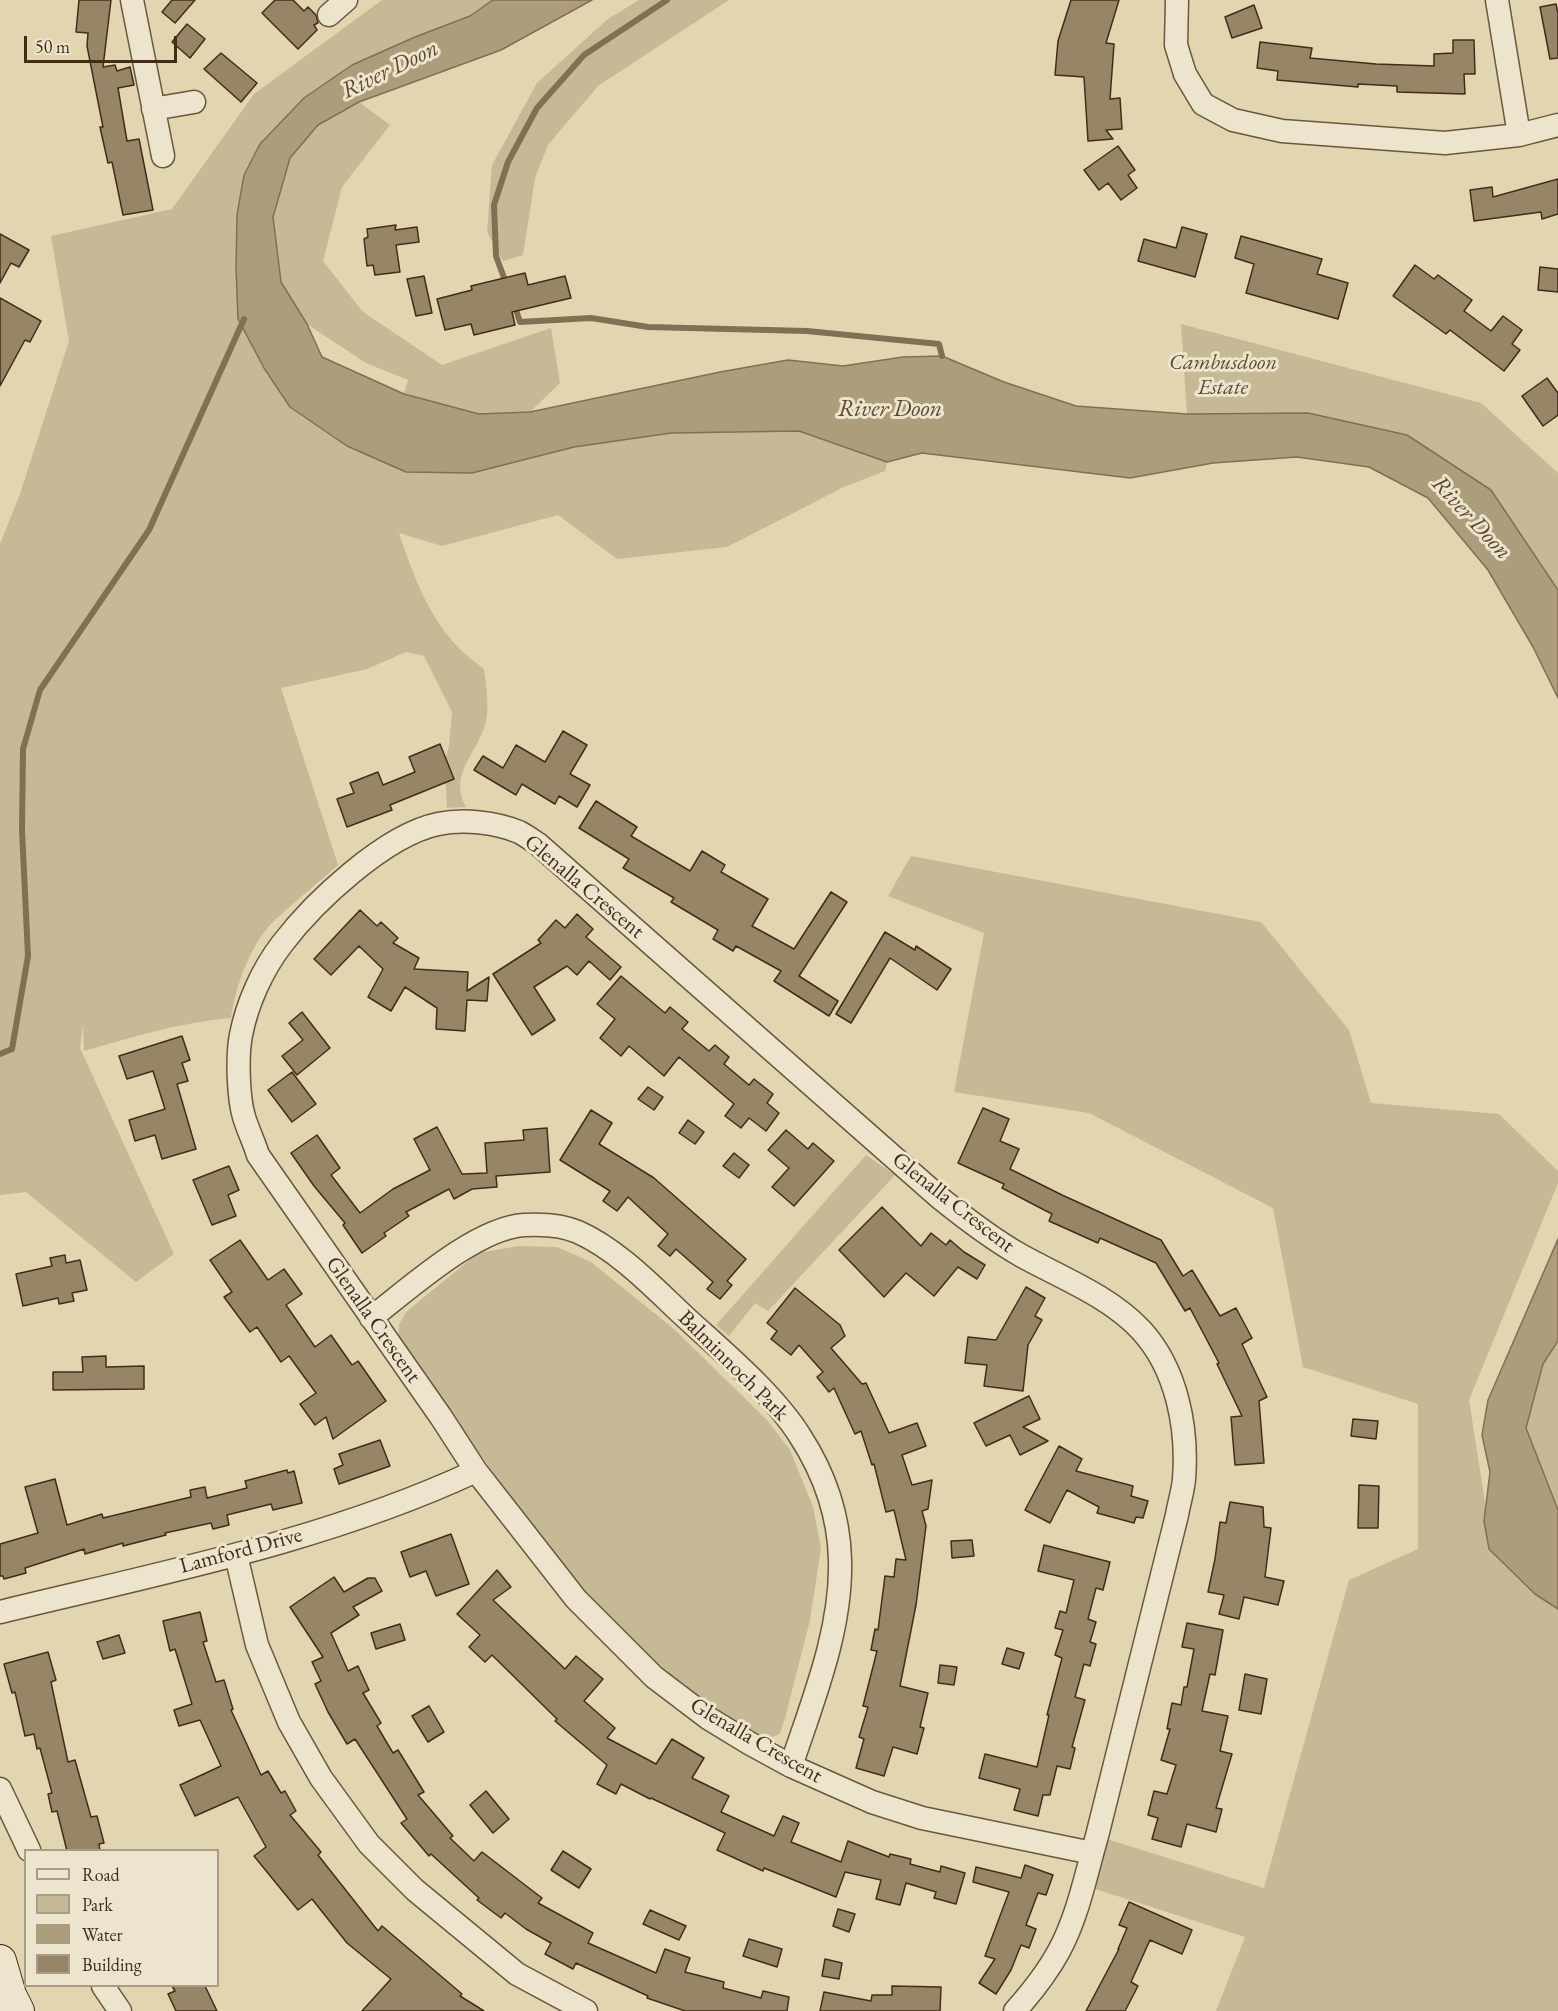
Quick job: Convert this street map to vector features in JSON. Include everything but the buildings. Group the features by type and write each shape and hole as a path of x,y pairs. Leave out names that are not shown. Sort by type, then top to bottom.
{"street":[{"path":"132,0 163,156"},
{"path":"329,15 346,0"},
{"path":"1177,0 1176,45 1185,74 1203,104 1233,120 1282,131 1434,142 1519,135 1558,125"},
{"path":"1497,0 1519,135"},
{"path":"153,109 194,102"},
{"name":"Glenalla Crescent","path":"467,822 495,825 519,832 538,844 940,1198 991,1236 1113,1308 1141,1330 1157,1351 1167,1370 1180,1412 1184,1482 1092,1852 922,1818 872,1802 791,1766 708,1718 654,1677 576,1599 476,1471 371,1318 258,1155 243,1114 239,1069 241,1036 257,988 281,945 338,886 392,843 414,832 439,824 467,822"},
{"name":"Balminnoch Park","path":"371,1318 464,1248 490,1233 523,1225 551,1226 576,1231 597,1242 639,1274 782,1410 801,1436 821,1473 834,1514 840,1559 838,1604 828,1648 816,1693 791,1766"},
{"name":"Lamford Drive","path":"0,1612 236,1555 371,1514 428,1493 476,1471"},
{"path":"236,1555 257,1645 289,1722 321,1778 369,1844 415,1890 517,1974 586,2011"},
{"path":"0,1789 28,1849"},
{"path":"1015,2011 1037,1986 1059,1950 1073,1918 1092,1852"},
{"path":"0,1961 10,1995 18,2011"},
{"path":"104,1987 120,2011"}],"green space":[{"path":"382,0 493,0 470,16 352,65 304,98 260,144 244,175 237,215 236,268 264,368 574,447 671,433 799,431 887,462 885,471 844,487 727,547 617,559 558,515 442,546 399,533 430,609 448,636 484,669 487,697 485,725 465,765 460,785 461,796 466,807 447,808 443,767 449,746 452,712 424,656 406,652 367,669 281,688 338,865 263,933 245,968 231,1018 139,1035 84,1051 83,1023 80,1048 174,1254 136,1282 26,1192 0,1195 0,544 20,494 69,341 51,236 172,209 254,94"},
{"path":"639,0 729,0 598,86 548,145 535,178 523,255 503,261 487,232 492,165 537,83 608,19"},
{"path":"359,102 390,125 342,187 323,261 363,312 442,365 551,328 560,383 530,412 479,414 404,394 408,380 366,363 307,324 281,282 273,217 290,158 318,125"},
{"name":"Cambusdoon Estate","path":"1181,324 1481,403 1558,473 1558,590 1491,490 1308,413 1187,414"},
{"path":"911,856 1261,922 1349,1030 1371,1103 1499,1114 1558,1171 1558,1183 1469,1400 1492,1547 1558,1603 1558,2011 1216,2011 1245,1937 1083,1885 1097,1836 1264,1888 1349,1580 1418,1549 1418,1404 1303,1367 1273,1208 1089,1113 954,1092 984,933 888,896"},
{"path":"866,1155 895,1175 768,1311 755,1303 729,1336 716,1325"},
{"path":"519,1246 557,1247 591,1262 674,1329 768,1421 790,1450 813,1507 821,1548 810,1620 785,1718 780,1733 772,1738 754,1735 682,1698 605,1614 530,1524 398,1339 399,1325 406,1312 478,1253"},
{"path":"1558,1341 1558,1510 1526,1428 1543,1364"}],"water":[{"name":"River Doon","path":"493,0 592,0 501,50 359,102 318,125 290,158 273,217 281,282 307,324 322,357 404,394 479,414 530,412 788,360 843,366 903,357 942,356 1004,382 1076,406 1187,414 1308,413 1407,435 1491,490 1558,590 1558,698 1533,647 1488,570 1428,498 1369,467 1297,457 1213,463 1130,478 922,453 887,462 799,431 671,433 574,447 472,473 406,472 347,446 290,407 264,368 238,319 237,215 244,175 260,144 304,98 352,65 470,16"},
{"path":"1558,1239 1558,1341 1543,1364 1526,1428 1558,1510 1558,1609 1535,1594 1489,1549 1484,1521 1490,1472 1482,1435 1488,1400"}],"waterway":[{"path":"507,286 496,256 494,205 508,162 537,108 584,55 667,0"},
{"path":"514,304 520,322 591,318 648,327 807,331 939,344 942,356"},
{"path":"0,1054 12,1049 28,956 22,830 23,749 40,690 149,530 244,319"}]}
